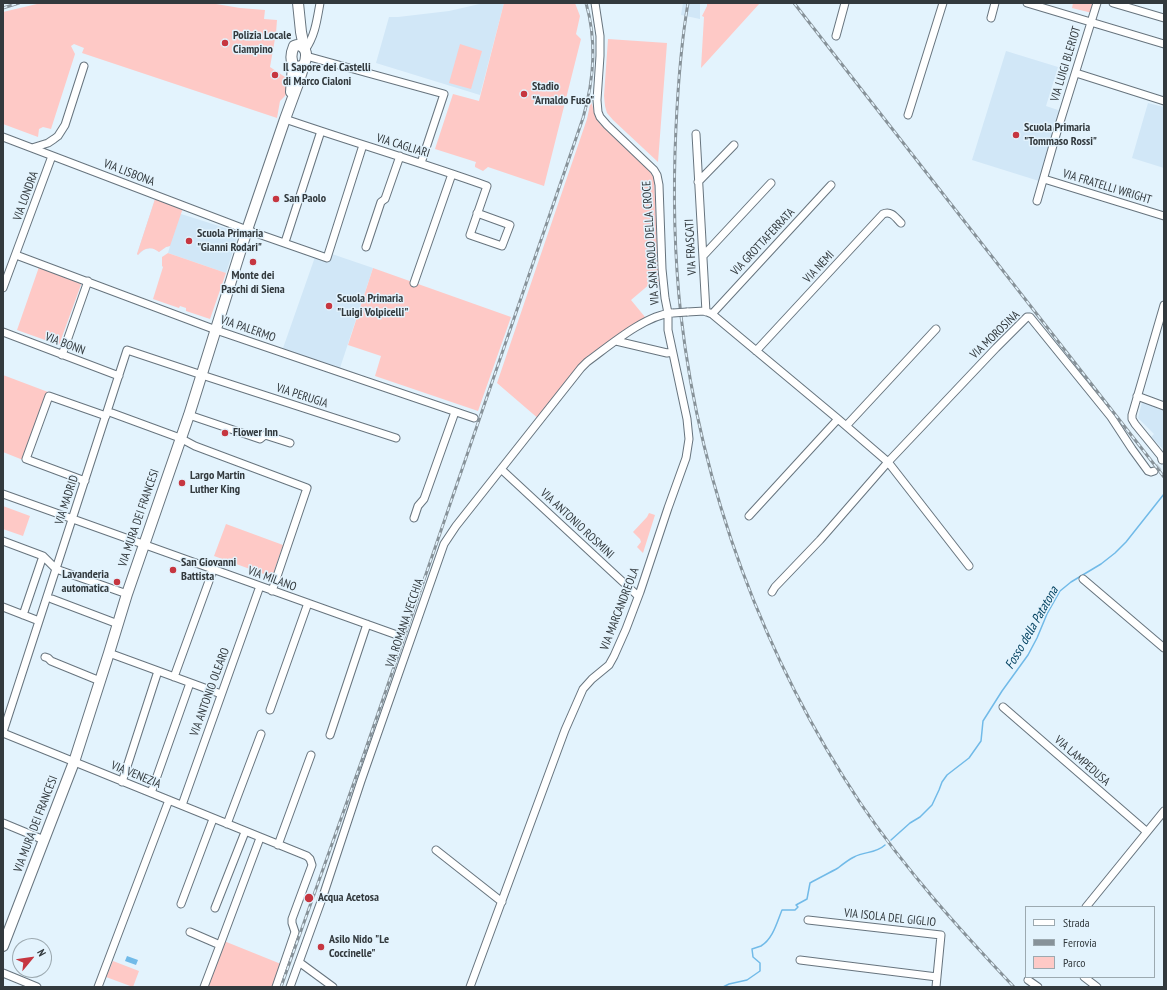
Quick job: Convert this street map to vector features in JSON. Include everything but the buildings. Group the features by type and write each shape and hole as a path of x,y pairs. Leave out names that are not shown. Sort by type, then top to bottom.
{"street":[{"name":"VIA MURA DEI FRANCESI","path":"3,946 74,762 110,652 127,594 216,330 246,230 299,81 302,53 312,39 320,3"},
{"name":"VIA SAN PAOLO DELLA CROCE","path":"596,3 600,45 597,96 598,110 600,117 607,125 651,166 658,175 662,269 665,298 670,313"},
{"path":"836,36 845,3"},
{"path":"908,114 943,3"},
{"path":"991,18 995,3"},
{"path":"1027,3 1164,44"},
{"name":"VIA LUIGI BLERIOT","path":"1037,201 1097,3"},
{"path":"1113,3 1164,18"},
{"path":"293,64 295,67 298,67 302,53 298,7"},
{"name":"VIA MURA DEI FRANCESI","path":"285,119 291,91 293,64 292,55 302,53"},
{"path":"302,53 444,94 421,163"},
{"path":"32,148 48,143 54,139 58,136 65,125 84,66"},
{"path":"1076,73 1164,101"},
{"name":"VIA CAGLIARI","path":"285,119 487,186 470,235 502,246 510,225 478,213"},
{"path":"286,238 321,131"},
{"name":"VIA FRASCATI","path":"696,134 703,256 709,313"},
{"name":"VIA LISBONA","path":"3,137 246,230 327,258 364,145"},
{"path":"698,182 734,144"},
{"name":"VIA LONDRA","path":"3,288 52,156"},
{"path":"366,247 381,202 385,199 400,156"},
{"path":"414,283 452,174"},
{"name":"VIA FRATELLI WRIGHT","path":"1044,179 1164,216"},
{"path":"703,256 771,183"},
{"name":"VIA GROTTAFERRATA","path":"709,313 831,185"},
{"name":"VIA NEMI","path":"756,352 882,215 890,213 901,223"},
{"name":"VIA PALERMO","path":"16,255 216,330 474,418"},
{"path":"62,355 88,281"},
{"path":"1162,461 1161,456 1133,421 1132,412 1164,305"},
{"path":"670,313 709,313 838,419 888,462 969,566"},
{"name":"VIA ROMANA VECCHIA","path":"290,987 441,550 452,532 579,369 635,328 655,317 670,313"},
{"name":"VIA MARCANDREOLA","path":"470,987 565,730 580,695 587,684 603,671 612,660 626,629 684,465 689,434 668,330 670,313"},
{"path":"655,317 662,321 668,330"},
{"name":"VIA MOROSINA","path":"772,592 888,462 996,348 1029,317 1032,318 1111,417 1148,471 1154,471"},
{"path":"846,426 936,329"},
{"name":"VIA BONN","path":"3,332 119,376"},
{"path":"616,342 667,353 672,352"},
{"name":"VIA MADRID","path":"3,732 72,519 109,415 127,350 200,375"},
{"name":"VIA PERUGIA","path":"200,375 396,438"},
{"path":"85,481 26,459 49,396 180,438 195,446 307,488 272,591"},
{"path":"1137,396 1164,406"},
{"path":"414,518 418,506 424,499 455,412"},
{"path":"188,415 260,439 265,435 290,443"},
{"path":"749,516 838,419"},
{"name":"VIA ANTONIO ROSMINI","path":"501,469 638,596"},
{"name":"VIA MILANO","path":"3,494 398,635"},
{"path":"3,541 43,556 56,569 127,594"},
{"path":"23,615 43,556"},
{"path":"174,677 213,570"},
{"path":"1083,579 1164,648"},
{"name":"VIA ANTONIO OLEARO","path":"182,805 260,586"},
{"path":"52,599 118,624"},
{"path":"270,710 308,603"},
{"path":"3,607 39,621"},
{"path":"330,735 367,624"},
{"path":"110,652 221,694"},
{"path":"45,657 51,661 100,681"},
{"path":"122,782 158,670"},
{"path":"151,794 190,683"},
{"name":"VIA LAMPEDUSA","path":"1003,707 1147,832"},
{"name":"VIA VENEZIA","path":"3,732 151,794 182,805 213,819 307,856 312,865 292,919 295,932 276,987"},
{"path":"227,824 261,734"},
{"path":"278,845 311,755"},
{"path":"98,987 169,800"},
{"path":"1087,906 1164,811"},
{"path":"181,904 213,819"},
{"path":"3,823 44,840"},
{"path":"215,908 246,832"},
{"path":"204,987 260,838"},
{"path":"436,850 502,902"},
{"name":"VIA ISOLA DEL GIGLIO","path":"808,920 941,935 936,987"},
{"path":"190,932 220,945"},
{"path":"800,960 937,977"},
{"path":"299,962 333,987"},
{"path":"3,973 37,987"},
{"path":"1085,978 1097,987"},
{"path":"1028,981 1038,987"}],"shaded area":[{"path":"484,3 504,3 480,95 376,63 389,17 449,11"},
{"path":"683,3 700,3 700,19 681,15"},
{"name":"Scuola Primaria \"Tommaso Rossi\"","path":"1006,51 1058,67 1046,106 1061,111 1039,181 972,160"},
{"path":"1148,103 1164,107 1164,168 1132,158"},
{"name":"Scuola Primaria \"Gianni Rodari\"","path":"155,199 181,214 235,231 234,233 238,235 226,273 168,253 170,246 159,252 153,248 145,249 138,255 137,254"},
{"name":"Scuola Primaria \"Luigi Volpicelli\"","path":"332,254 373,268 339,371 282,351 315,257 329,262"},
{"path":"1142,402 1158,406 1157,410 1164,410 1164,450 1151,437 1154,434 1138,418"}],"green space":[{"path":"41,3 210,3 265,10 264,19 277,20 270,67 288,79 288,90 280,101 277,118 82,53 84,48 74,44 71,46 75,54 51,129 43,127 39,129 38,137 3,124 3,12"},
{"name":"Stadio \"Arnaldo Fuso\"","path":"504,3 575,3 580,16 576,34 581,39 544,186 488,167 483,171 475,167 476,162 435,149 453,94 479,101"},
{"path":"707,3 760,3 701,68 704,17 702,16"},
{"path":"1073,3 1094,3 1092,13 1072,8"},
{"path":"608,39 667,43 658,162 607,113 604,96"},
{"path":"460,44 482,51 471,89 449,83"},
{"path":"591,100 594,112 600,124 648,169 654,178 659,289 651,283 631,300 645,317 638,326 581,368 540,420 497,383 587,119"},
{"path":"155,199 183,208 170,246 159,252 148,248 140,252 138,255 137,254"},
{"path":"168,253 226,273 210,319 186,311 186,308 180,306 179,308 153,299 163,267 162,257"},
{"path":"39,267 82,282 59,345 17,330"},
{"path":"373,268 511,317 478,411 375,376 381,356 348,345"},
{"path":"3,375 48,392 23,460 3,452"},
{"path":"3,506 30,516 23,536 3,529"},
{"path":"649,513 655,515 643,553 637,547 641,542 640,539 633,532"},
{"path":"226,524 283,545 272,577 214,556"},
{"path":"224,941 281,964 273,987 207,987"},
{"path":"113,961 139,971 133,987 106,977"}],"water":[{"path":"127,956 138,960 136,965 125,961"}],"waterway":[{"name":"Fosso della Patatona","path":"891,840 910,823 920,817 932,805 942,782 947,775 969,758 981,741 983,721 1002,691 1028,655 1047,614 1060,591 1115,553 1126,542 1164,494"},
{"name":"Fosso della Patatona","path":"723,987 747,980 760,971 760,963 753,957 752,949 761,946 769,939 782,910 795,910 798,907 796,905 807,899 810,883 838,868 854,857 877,850 885,845"}],"tunnel":[{"path":"1154,471 1160,466"}],"railway":[{"path":"3,8 19,3"},
{"path":"281,987 363,757 583,118 590,89 593,60 592,32 586,3"},
{"path":"688,3 683,34 676,127 674,198 677,269 681,316 690,381 704,445 721,508 742,570 767,631 795,691 826,748 861,804 896,852 953,921 1014,987"},
{"path":"794,3 1164,477"}],"place":[{"name":"Polizia Locale Ciampino","path":"225,43"},
{"name":"Il Sapore dei Castelli di Marco Cialoni","path":"275,75"},
{"name":"Stadio \"Arnaldo Fuso\"","path":"524,94"},
{"name":"Scuola Primaria \"Tommaso Rossi\"","path":"1016,135"},
{"name":"San Paolo","path":"276,199"},
{"name":"Scuola Primaria \"Gianni Rodari\"","path":"189,241"},
{"name":"Monte dei Paschi di Siena","path":"253,262"},
{"name":"Scuola Primaria \"Luigi Volpicelli\"","path":"329,306"},
{"name":"Flower Inn","path":"225,433"},
{"name":"Largo Martin Luther King","path":"182,483"},
{"name":"San Giovanni Battista","path":"173,570"},
{"name":"Lavanderia automatica","path":"117,582"},
{"name":"Acqua Acetosa","path":"309,898"},
{"name":"Asilo Nido \"Le Coccinelle\"","path":"321,947"}]}
